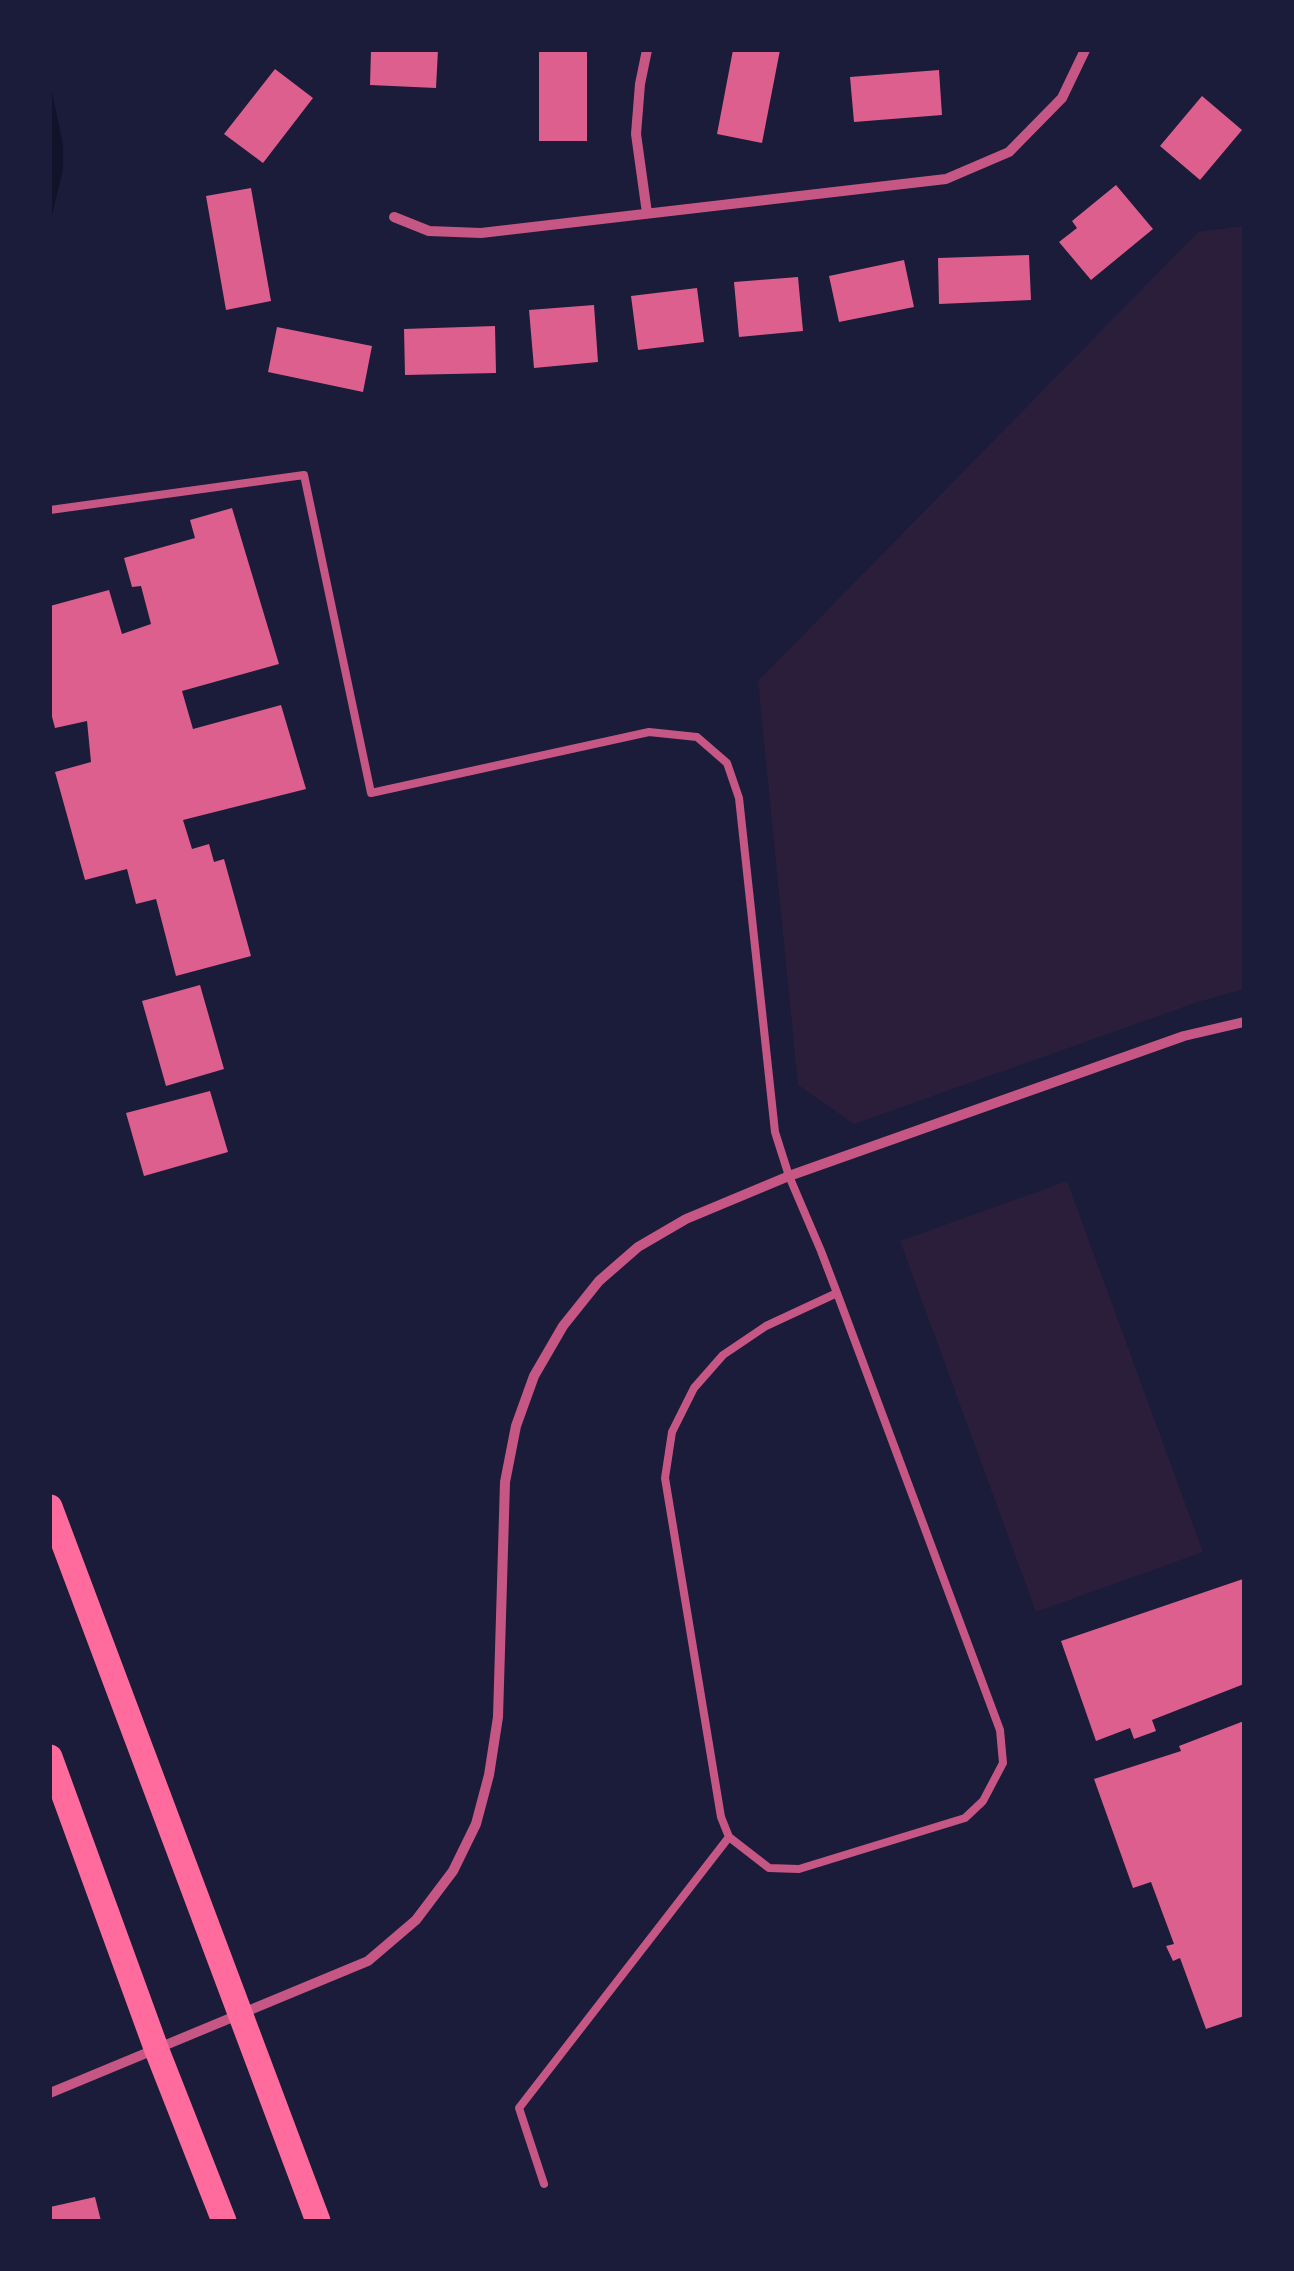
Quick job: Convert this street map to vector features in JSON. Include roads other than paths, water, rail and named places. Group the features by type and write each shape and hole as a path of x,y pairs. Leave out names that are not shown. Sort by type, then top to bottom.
{"main road":[{"path":"50,1507 318,2221"},
{"path":"50,1757 224,2221"}],"street":[{"path":"647,213 636,134 640,84 648,50"},
{"path":"394,217 429,231 482,233 946,179 1009,152 1062,98 1085,50"},
{"path":"50,2093 368,1961 416,1920 453,1871 476,1824 498,1717 505,1482 516,1426 534,1376 563,1326 600,1281 638,1247 686,1218 789,1176 1184,1036 1244,1022"}],"lane":[{"path":"50,510 304,476 371,794 649,732 697,737 727,763 739,798 774,1132 837,1293 1000,1730 1002,1764 983,1801 965,1818 800,1870 770,1868 729,1837 720,1817 665,1478 672,1432 694,1388 723,1356 766,1326 837,1293"},
{"path":"544,2184 519,2108 729,1837"}]}
